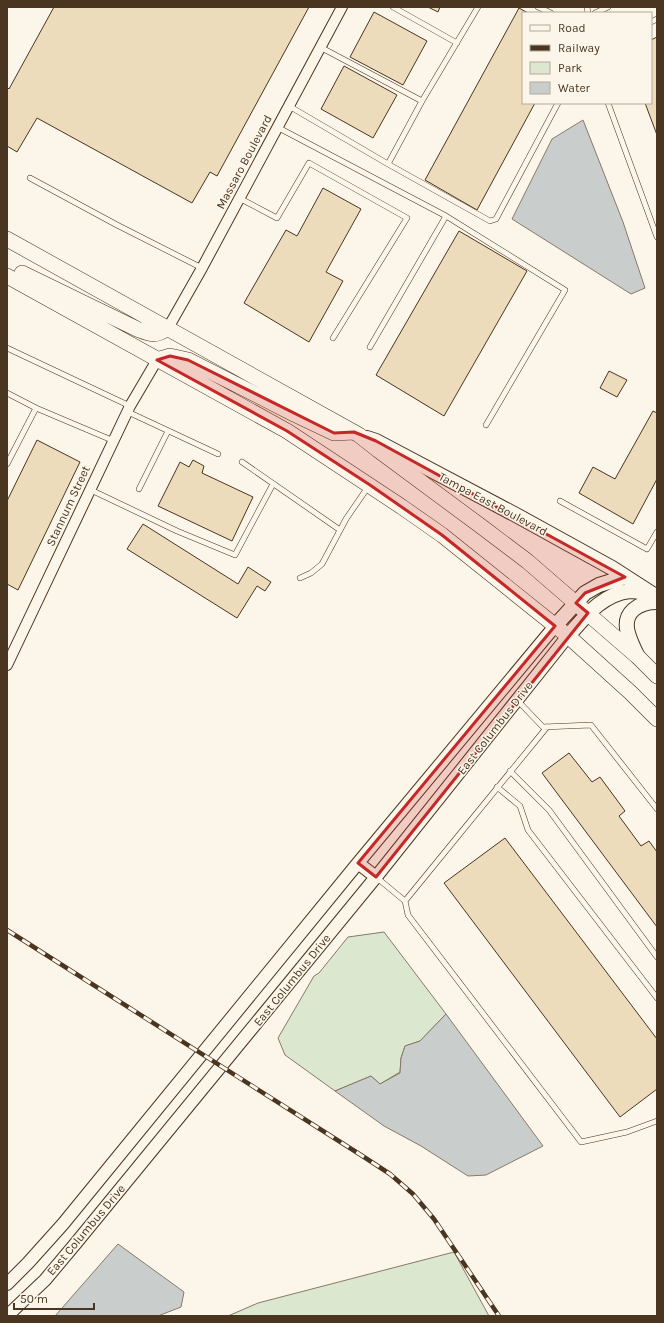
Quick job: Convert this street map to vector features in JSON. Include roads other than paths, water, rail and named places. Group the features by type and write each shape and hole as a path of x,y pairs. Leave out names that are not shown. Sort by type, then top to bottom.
{"main road":[{"path":"7,239 356,433 516,553 576,602 638,657 657,676"},
{"path":"7,266 137,329 155,334 161,333 168,328"},
{"path":"7,276 287,431 370,485 442,535 568,636 631,693 657,719"},
{"path":"157,360 170,356 188,360 334,433 356,433"},
{"name":"Tampa East Boulevard","path":"356,433 376,441 516,515 612,568 655,597"},
{"path":"555,626 584,593 599,585 625,577"},
{"path":"568,636 588,614 603,601 614,595 631,591 655,597"},
{"path":"638,657 628,631 628,618 631,612 638,606 649,602 655,597"}],"street":[{"name":"Massaro Boulevard","path":"168,328 202,268 342,7"},
{"name":"Stannum Street","path":"7,663 129,409 157,360"},
{"name":"East Columbus Drive","path":"7,1284 68,1218 358,863 555,626"},
{"name":"East Columbus Drive","path":"7,1316 45,1280 72,1248 376,877 568,636"},
{"path":"358,863 376,877"}],"lane":[{"path":"393,7 457,43"},
{"path":"388,164 422,101 478,7"},
{"path":"538,7 550,12"},
{"path":"597,12 608,7"},
{"path":"320,47 422,101"},
{"path":"289,106 490,221 496,219 557,104"},
{"path":"608,104 657,237"},
{"path":"277,127 446,216 565,290 486,425"},
{"path":"239,198 277,218 309,163 407,218 333,338"},
{"path":"30,178 117,225 202,268"},
{"path":"370,347 446,216"},
{"path":"7,348 129,409 168,431 218,454"},
{"path":"7,393 36,408 114,441"},
{"path":"7,464 36,408"},
{"path":"139,489 168,431"},
{"path":"242,462 340,530"},
{"path":"91,490 177,531 235,555 273,484"},
{"path":"300,578 311,573 322,564 346,519 370,485"},
{"path":"560,501 647,549 657,532"},
{"path":"517,700 543,727 591,725 657,809"},
{"path":"405,901 547,727"},
{"path":"510,771 549,810 657,957"},
{"path":"497,787 520,806 528,830 657,998"},
{"path":"376,877 405,901 408,915 581,1142 627,1132 657,1121"}],"water":[{"path":"583,120 623,222 645,288 631,294 512,219 552,139"},
{"path":"446,1014 543,1146 486,1175 468,1176 421,1146 384,1126 335,1091 371,1076 380,1084 400,1073 401,1058 405,1046 420,1041"},
{"path":"118,1244 184,1292 181,1307 158,1316 55,1316"}],"railway":[{"path":"7,930 390,1174 413,1194 434,1219 499,1316"}]}
